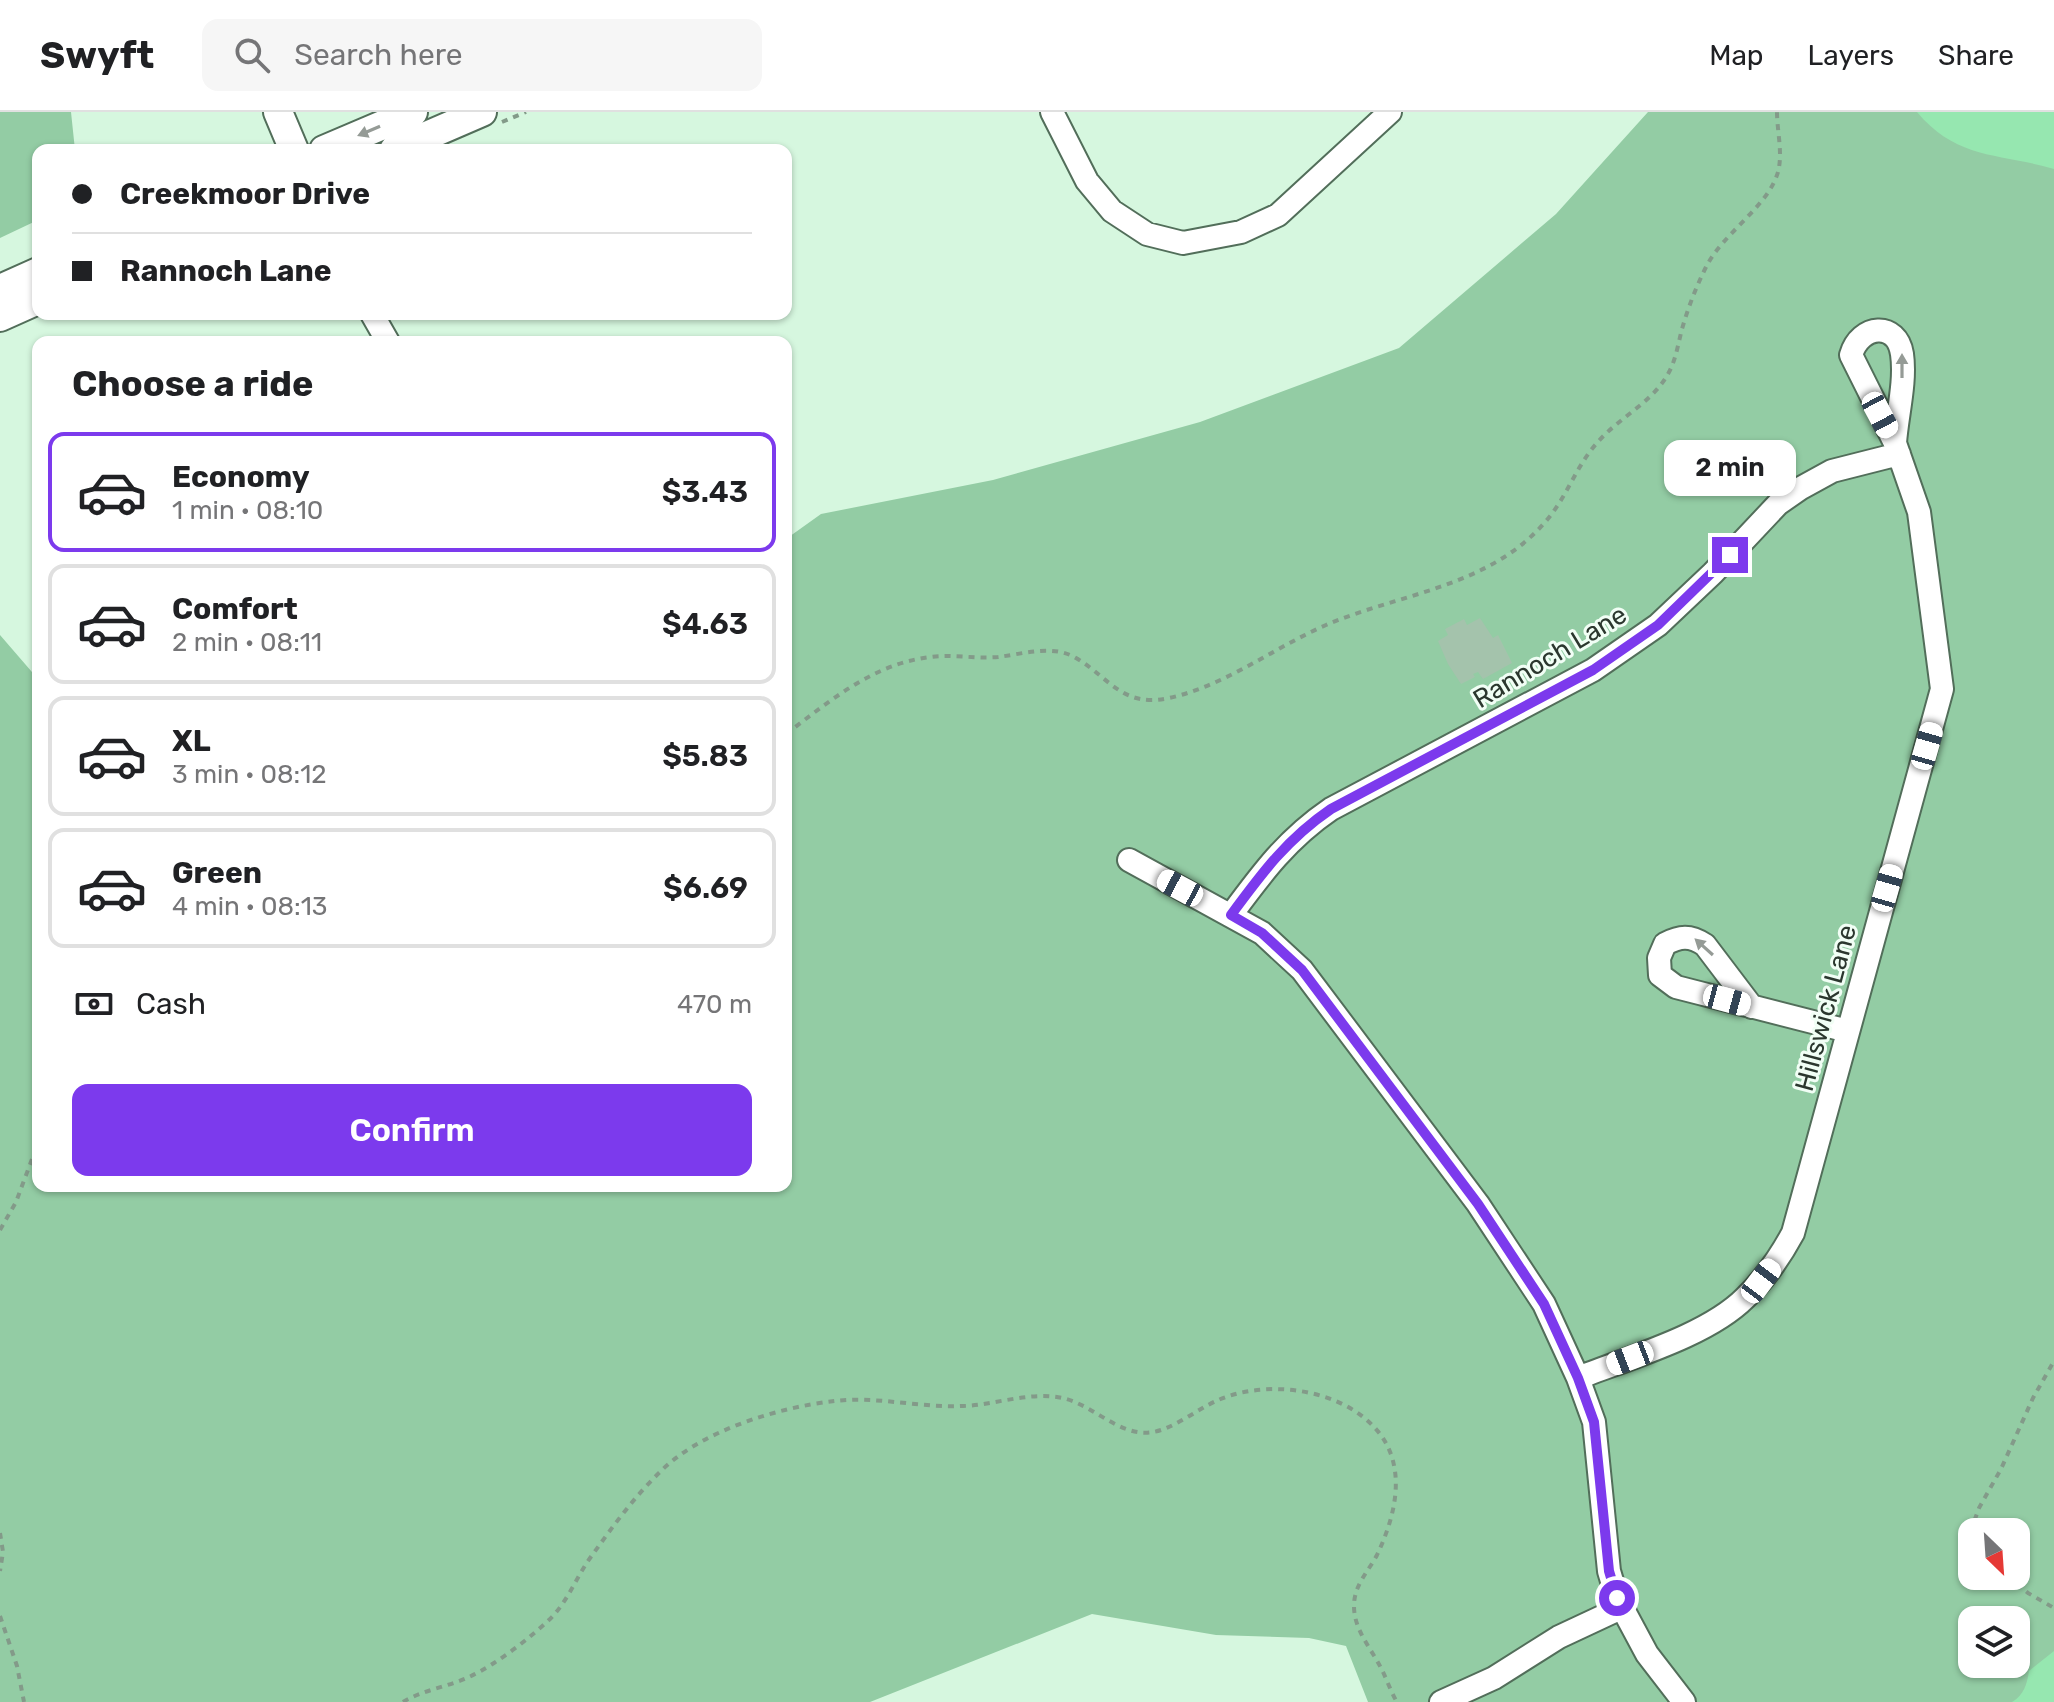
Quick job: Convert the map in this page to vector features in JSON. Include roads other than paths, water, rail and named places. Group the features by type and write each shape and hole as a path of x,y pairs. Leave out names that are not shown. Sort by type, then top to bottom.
{"street":[{"path":"278,112 291,144"},
{"path":"338,144 413,112"},
{"path":"408,144 482,112"},
{"path":"1052,112 1087,181 1112,211 1147,234 1183,243 1241,232 1278,215 1390,112"},
{"path":"0,289 32,275"},
{"path":"0,317 32,303"},
{"name":"Rannoch Lane","path":"1231,915 1276,855 1309,824 1331,809 1593,670 1658,625 1713,573 1778,504 1832,471 1897,449"},
{"name":"Hillswick Lane","path":"1578,1378 1682,1337 1744,1300 1761,1281 1793,1233 1942,689 1919,512 1897,449"},
{"path":"1129,860 1262,933 1302,970 1494,1229 1544,1304 1578,1378 1594,1422 1609,1571 1621,1608 1647,1654 1684,1702"},
{"path":"1752,1007 1848,1031"},
{"path":"1441,1702 1494,1678 1559,1637 1621,1608"}]}
